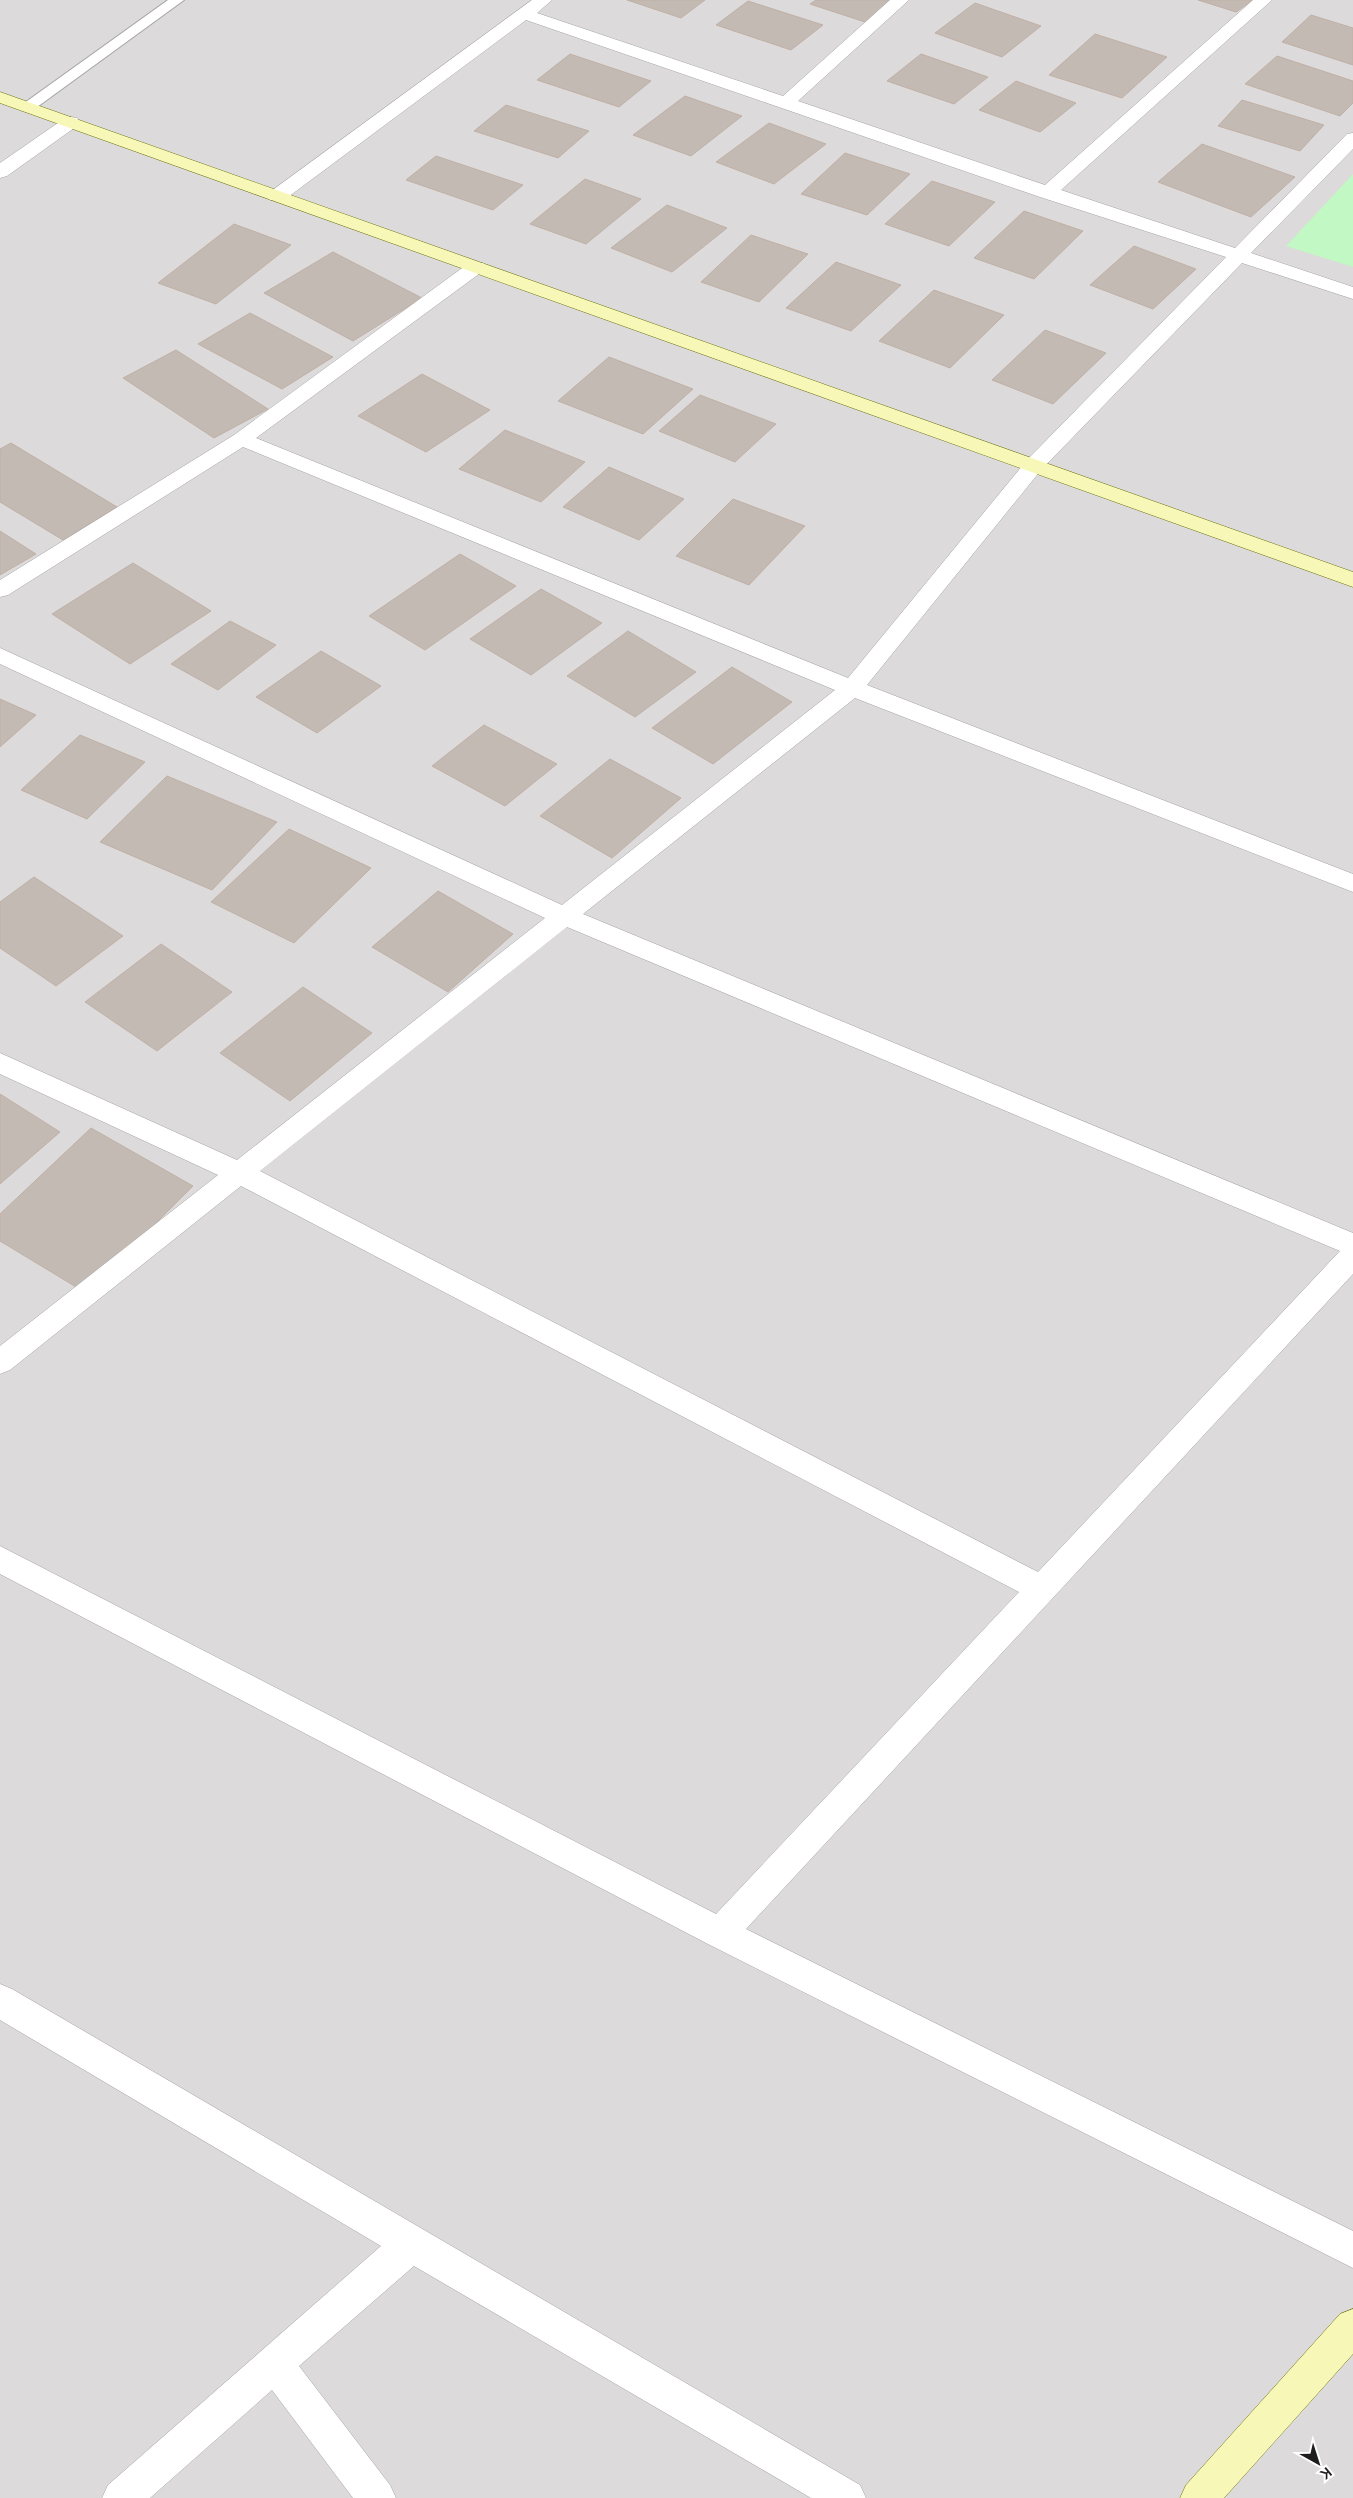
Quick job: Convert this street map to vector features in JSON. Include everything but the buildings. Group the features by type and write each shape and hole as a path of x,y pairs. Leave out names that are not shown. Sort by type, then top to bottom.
{"street":[{"path":"277,196 543,0"},
{"path":"787,102 900,0"},
{"path":"1047,193 1263,0"},
{"path":"524,14 787,102 1047,193 1353,292"},
{"path":"0,97 1353,580"},
{"path":"0,172 71,122"},
{"path":"0,1362 852,688 1034,465 1353,138"},
{"path":"0,590 241,439 476,267"},
{"path":"241,439 852,688 1353,883"},
{"path":"0,655 564,916 1353,1245"},
{"path":"0,1063 240,1173 1042,1589"},
{"path":"720,1933 1353,1256"},
{"path":"0,1560 720,1933 1353,2250"},
{"path":"0,2001 410,2244 847,2498"},
{"path":"121,2498 410,2244"},
{"path":"1199,2498 1353,2328"},
{"path":"274,2363 377,2498"}],"lane":[{"path":"28,107 177,0"}],"shaded area":[{"path":"0,0 1353,0 1353,2498 0,2498"}],"green space":[{"path":"1353,174 1353,267 1286,246"}]}
